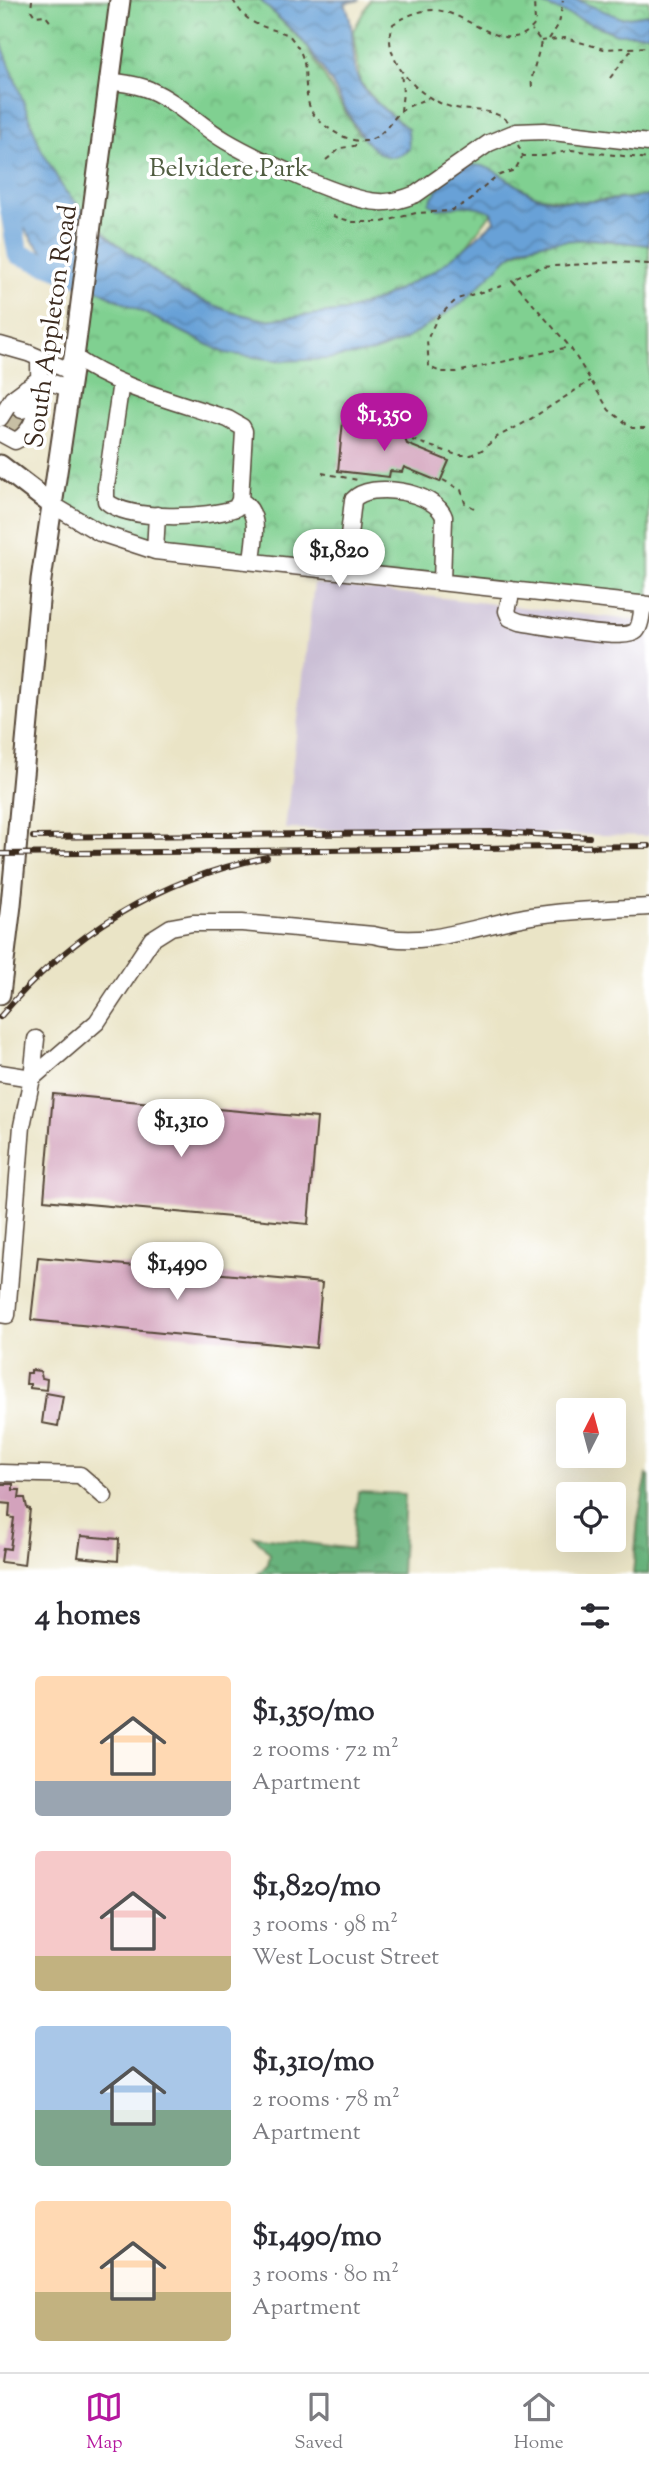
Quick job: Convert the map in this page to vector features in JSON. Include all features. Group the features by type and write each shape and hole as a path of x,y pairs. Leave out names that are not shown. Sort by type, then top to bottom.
{"main road":[{"name":"South Appleton Road","path":"0,993 41,580 80,314 120,0"},
{"path":"0,465 51,504"}],"street":[{"path":"108,81 151,90 224,140 260,159 365,201 403,199 416,194 489,143 516,132 544,131 649,142"},
{"path":"0,345 71,372"},
{"path":"22,410 39,358"},
{"path":"32,384 36,417 23,438 15,441 3,429 12,399 32,384 86,366 113,377 122,386 139,388 228,419 242,427 244,431 240,500 236,508 225,512 176,517 116,507 106,501 122,386"},
{"path":"345,571 353,500 368,490 379,490 409,494 435,505 442,512 442,582"},
{"path":"240,500 248,505 256,519 252,561"},
{"path":"51,504 100,533 155,551 646,604 644,630 615,636 520,622 510,618 507,611 512,590"},
{"path":"155,551 157,515"},
{"path":"0,1073 32,1078 97,1022 152,939 171,927 193,923 242,923 373,935 393,940 422,940 530,916 649,907"},
{"path":"0,1314 7,1315 5,1242 36,1039"},
{"path":"0,1473 80,1475 104,1496"}],"path":[{"path":"32,0 31,10 35,16 45,15 53,25"},
{"path":"233,0 246,19 258,27 289,35 300,51 304,63 312,112 327,127 350,141 372,140 387,128 401,111 429,97 401,71"},
{"path":"401,111 401,71 390,40 393,24 411,13 436,10 457,16 500,36 513,38 527,34 535,24 534,0"},
{"path":"548,40 559,24 563,0"},
{"path":"531,29 541,41 538,61 531,77 532,87"},
{"path":"541,41 565,38 604,49 649,47"},
{"path":"610,78 633,48"},
{"path":"326,160 341,148 354,146 362,141"},
{"path":"333,216 353,222 382,222 416,213 450,211 471,200 497,176 515,170 523,156"},
{"path":"649,264 616,262 541,267 512,281 570,347 609,410 632,428 649,428"},
{"path":"502,286 457,299 437,318 427,340 429,367 441,372 457,372 570,347"},
{"path":"412,440 457,455 471,455 591,381"},
{"path":"322,472 356,480"},
{"path":"443,480 461,489 465,503 474,508"}],"shaded area":[{"path":"314,583 649,622 649,836 285,829"}],"green space":[{"name":"Belvidere Park","path":"0,0 260,0 306,45 358,134 408,129 377,103 360,82 353,31 370,0 532,0 617,34 649,34 649,196 580,202 536,196 492,170 438,209 472,206 492,212 464,249 434,271 380,299 345,311 266,320 231,312 182,292 111,239 64,190 41,149 0,39"},
{"path":"568,0 649,0 649,14 621,18"},
{"path":"592,239 649,245 649,605 155,551 51,504 86,284 225,353 507,258 528,247 548,242"},
{"path":"647,1475 649,1574 633,1574 638,1520"},
{"path":"358,1492 405,1494 401,1574 258,1574 268,1564 270,1554 254,1536 352,1549"}],"water":[{"path":"260,0 360,0 345,3 350,20 356,73 370,97 408,129 409,149 396,156 384,156 373,148 362,136 307,46"},
{"path":"532,0 577,0 621,18 649,14 649,34 617,34"},
{"path":"0,39 41,149 64,190 111,239 182,292 231,312 266,320 345,311 380,299 434,271 495,221 492,212 479,207 438,209 429,203 441,185 466,166 490,169 528,192 548,199 591,201 649,196 649,245 592,239 547,242 523,247 507,258 461,304 404,340 374,352 327,359 283,361 225,353 86,284 55,265 34,242 0,194"}],"building":[{"path":"343,421 392,426 400,431 407,444 449,461 440,482 404,467 402,472 390,471 389,477 338,471"},
{"path":"53,1094 317,1118 308,1224 44,1200"},
{"path":"38,1257 322,1283 316,1348 31,1320"},
{"path":"31,1370 40,1371 42,1378 47,1379 46,1390 30,1388 30,1384 26,1384 27,1373 31,1373"},
{"path":"46,1393 63,1396 58,1426 42,1423"},
{"path":"0,1484 13,1484 13,1490 20,1490 19,1498 25,1498 27,1508 30,1509 24,1565 1,1562 3,1548 10,1549 14,1518 9,1517 10,1504 0,1503"},
{"path":"81,1536 119,1539 118,1561 78,1557"}],"waterway":[{"path":"0,149 18,254 87,279"}],"tunnel":[{"path":"9,430 22,410"}],"railway":[{"path":"33,837 497,832 589,837"},
{"path":"0,854 649,846"},
{"path":"0,1017 56,960 119,914 189,879 267,857"}]}
